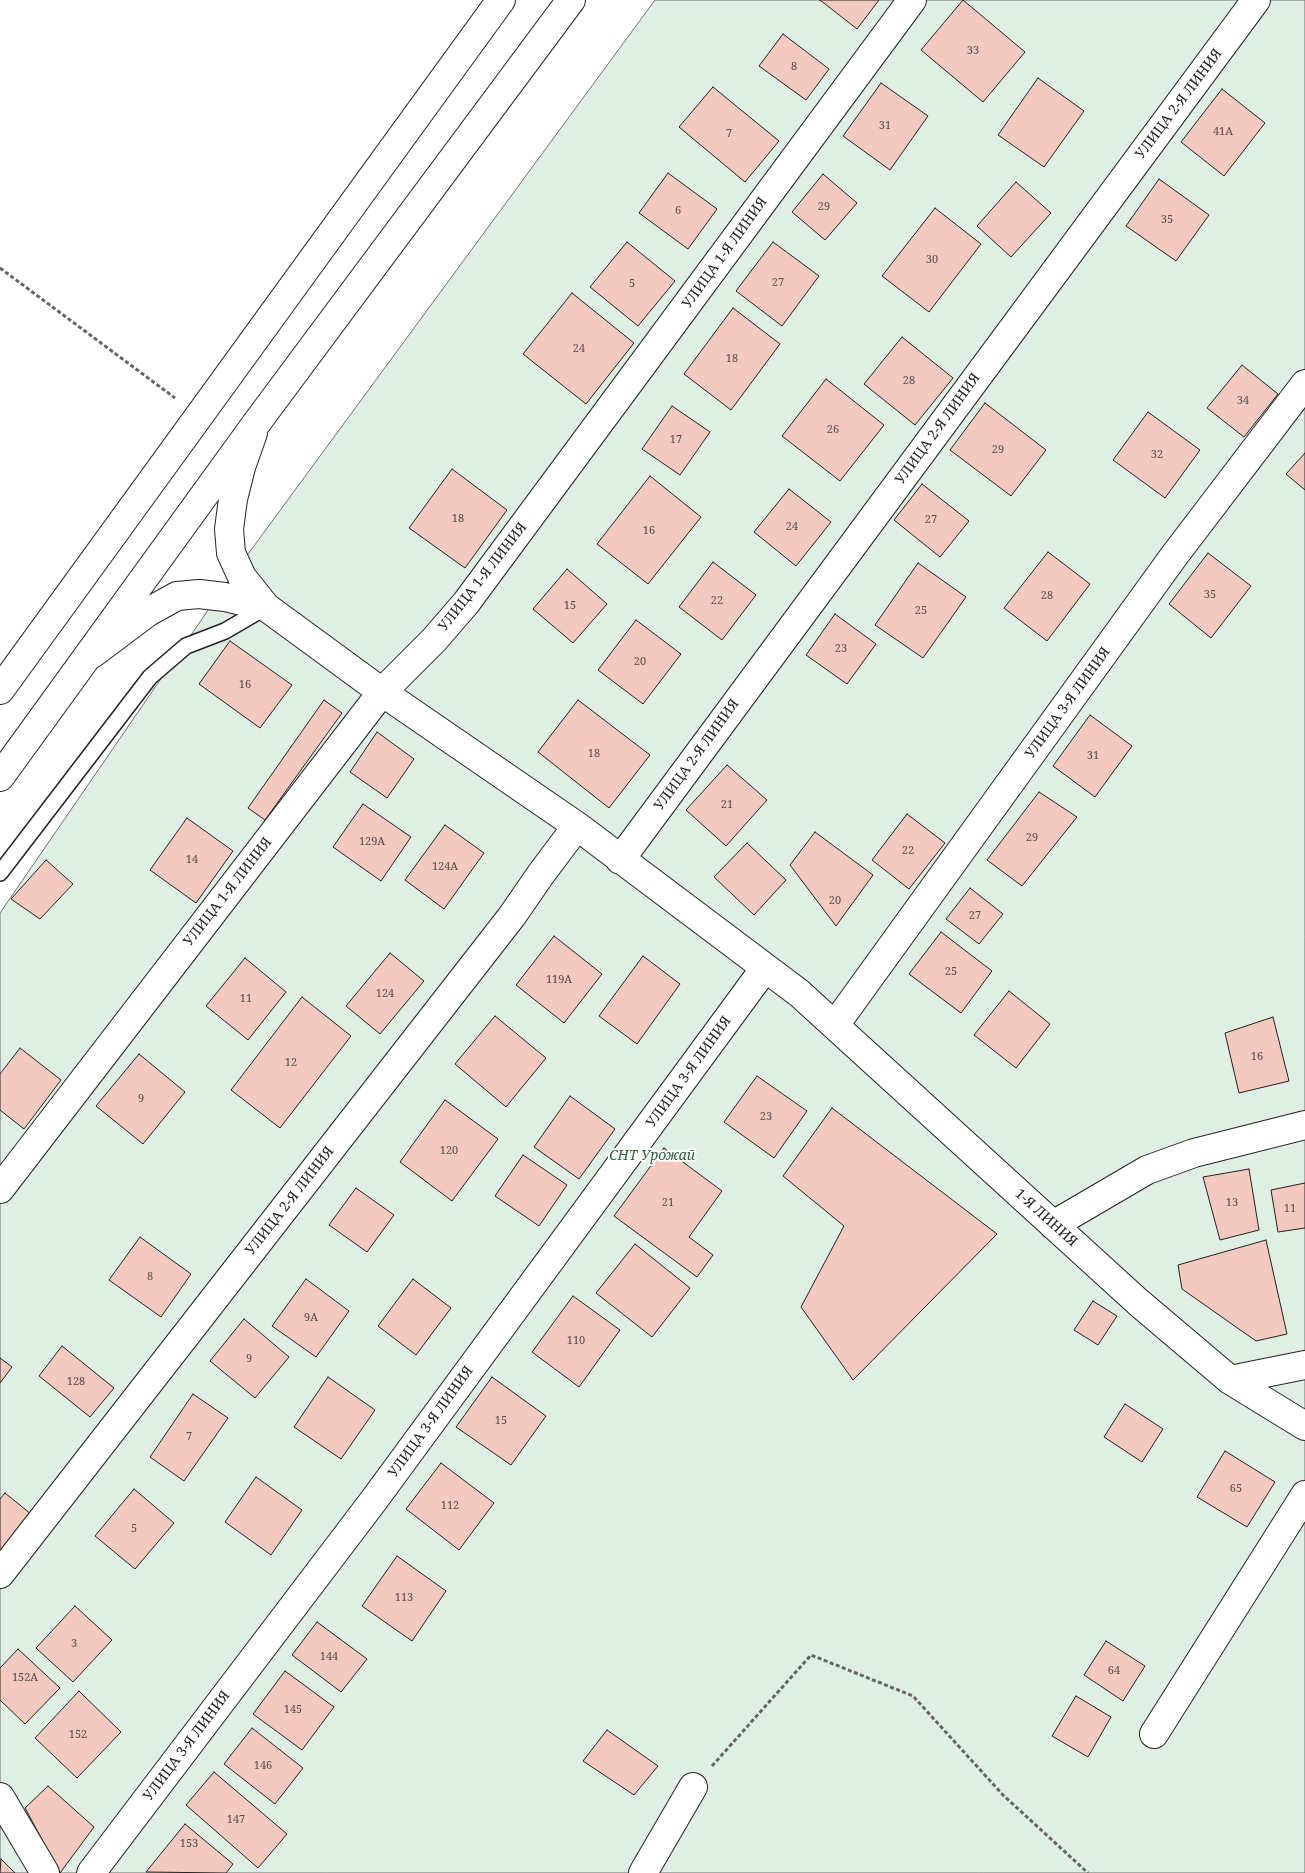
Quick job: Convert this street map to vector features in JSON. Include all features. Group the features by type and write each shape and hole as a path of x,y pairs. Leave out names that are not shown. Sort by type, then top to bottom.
{"street":[{"path":"0,690 501,0"},
{"path":"0,777 258,421 571,0"},
{"name":"УЛИЦА 1-Я ЛИНИЯ","path":"0,1188 382,692 434,640 466,603 912,0"},
{"name":"УЛИЦА 2-Я ЛИНИЯ","path":"620,860 1256,0"},
{"name":"УЛИЦА 3-Я ЛИНИЯ","path":"835,1024 1174,556 1305,384"},
{"path":"258,421 241,467 233,498 230,529 231,553 242,577 266,607"},
{"path":"85,659 148,612 178,596 199,594 225,596 266,607"},
{"name":"1-Я ЛИНИЯ","path":"266,607 382,692 577,826 799,993 1138,1302 1230,1380 1305,1426"},
{"name":"УЛИЦА 2-Я ЛИНИЯ","path":"0,1574 512,916 577,826"},
{"name":"УЛИЦА 3-Я ЛИНИЯ","path":"91,1873 374,1500 765,968"},
{"path":"1053,1224 1147,1170 1194,1153 1305,1125"},
{"path":"1230,1380 1305,1365"},
{"path":"1154,1734 1305,1495"},
{"path":"643,1873 693,1787"},
{"path":"0,1797 45,1873"}],"lane":[{"path":"0,873 150,677 186,646 225,632 266,607"}],"path":[{"path":"0,268 200,416"},
{"path":"693,1787 811,1655 913,1696 1003,1795 1088,1873"}],"green space":[{"name":"СНТ Урожай","path":"655,0 1305,0 1305,1873 0,1873 0,913 226,584"}],"building":[{"path":"820,0 879,0 857,29"},
{"path":"963,0 1025,52 983,102 921,50"},
{"path":"783,34 829,69 806,100 759,66"},
{"path":"1038,78 1084,111 1044,167 998,135"},
{"path":"881,83 928,116 890,170 843,136"},
{"path":"713,87 779,141 745,182 679,127"},
{"path":"1222,89 1265,123 1224,176 1181,142"},
{"path":"668,173 717,209 688,249 639,213"},
{"path":"823,174 857,203 825,240 792,212"},
{"path":"1159,179 1209,215 1176,261 1126,226"},
{"path":"1016,182 1051,213 1011,257 977,226"},
{"path":"935,208 981,244 929,312 882,276"},
{"path":"627,242 675,281 638,326 590,287"},
{"path":"773,242 819,276 782,326 736,291"},
{"path":"572,293 634,343 586,404 523,354"},
{"path":"733,308 780,344 731,410 684,374"},
{"path":"902,337 953,378 915,425 864,384"},
{"path":"1242,365 1278,394 1244,437 1207,408"},
{"path":"826,379 884,425 840,481 782,436"},
{"path":"985,403 1046,450 1011,496 950,450"},
{"path":"672,406 710,432 680,475 642,449"},
{"path":"1148,412 1200,450 1165,498 1113,460"},
{"path":"1305,453 1305,490 1286,474"},
{"path":"452,469 507,510 465,568 409,528"},
{"path":"650,476 701,517 648,584 597,544"},
{"path":"922,484 969,521 940,557 894,520"},
{"path":"789,489 831,522 796,566 754,532"},
{"path":"1048,552 1090,584 1047,641 1004,608"},
{"path":"1208,553 1251,586 1211,638 1169,604"},
{"path":"713,562 756,595 722,640 679,607"},
{"path":"918,563 966,597 923,658 875,625"},
{"path":"567,569 607,604 573,643 533,609"},
{"path":"835,614 876,644 847,684 806,655"},
{"path":"636,620 681,654 643,704 598,670"},
{"path":"230,641 292,685 260,728 199,684"},
{"path":"324,700 342,713 265,820 248,808"},
{"path":"578,700 650,755 609,808 538,752"},
{"path":"1090,715 1132,746 1095,797 1053,766"},
{"path":"377,732 414,759 387,798 350,772"},
{"path":"727,765 767,800 726,846 686,810"},
{"path":"1039,792 1077,817 1022,886 987,860"},
{"path":"363,804 411,837 381,881 333,847"},
{"path":"907,814 945,843 909,889 872,860"},
{"path":"187,818 233,851 196,903 150,870"},
{"path":"445,825 484,853 444,909 405,880"},
{"path":"815,832 873,875 836,926 790,865"},
{"path":"747,843 786,880 754,915 714,877"},
{"path":"46,860 73,884 40,919 11,899"},
{"path":"970,888 1003,914 979,944 946,919"},
{"path":"941,932 992,971 961,1013 909,974"},
{"path":"554,936 602,974 564,1023 516,985"},
{"path":"390,953 424,981 380,1034 346,1006"},
{"path":"643,956 680,984 637,1044 599,1016"},
{"path":"245,958 286,992 248,1040 206,1006"},
{"path":"1009,991 1050,1024 1016,1068 974,1035"},
{"path":"302,997 351,1036 280,1128 231,1090"},
{"path":"495,1016 546,1058 506,1107 455,1064"},
{"path":"1273,1017 1289,1081 1239,1093 1225,1033"},
{"path":"20,1048 61,1080 24,1129 0,1110 0,1074"},
{"path":"139,1054 185,1092 143,1144 96,1106"},
{"path":"757,1076 807,1111 774,1158 724,1122"},
{"path":"570,1096 615,1129 579,1179 534,1147"},
{"path":"445,1100 498,1139 452,1201 400,1162"},
{"path":"832,1108 997,1234 853,1380 801,1307 844,1226 783,1176"},
{"path":"664,1148 722,1191 689,1237 713,1255 697,1277 614,1216"},
{"path":"523,1155 567,1185 539,1226 495,1196"},
{"path":"1249,1169 1259,1230 1220,1240 1203,1177"},
{"path":"1305,1183 1305,1228 1278,1232 1271,1190"},
{"path":"356,1188 394,1215 367,1252 329,1225"},
{"path":"140,1237 191,1274 161,1317 109,1280"},
{"path":"1266,1240 1287,1334 1256,1341 1182,1289 1178,1265"},
{"path":"635,1244 690,1288 652,1337 596,1293"},
{"path":"306,1279 349,1311 316,1357 272,1326"},
{"path":"413,1279 451,1308 416,1355 378,1326"},
{"path":"573,1296 620,1330 579,1387 532,1352"},
{"path":"1093,1301 1117,1316 1098,1345 1074,1330"},
{"path":"244,1319 289,1357 255,1398 210,1361"},
{"path":"62,1346 114,1388 90,1417 39,1376"},
{"path":"0,1358 12,1367 0,1383"},
{"path":"328,1377 375,1410 341,1459 294,1427"},
{"path":"492,1377 546,1416 511,1465 456,1427"},
{"path":"193,1394 228,1418 184,1481 150,1457"},
{"path":"1125,1404 1163,1429 1142,1462 1104,1437"},
{"path":"1225,1451 1275,1482 1247,1527 1197,1497"},
{"path":"441,1463 494,1503 459,1550 406,1509"},
{"path":"256,1477 302,1510 271,1555 225,1522"},
{"path":"134,1489 174,1523 135,1569 95,1536"},
{"path":"5,1493 31,1514 0,1553 0,1499"},
{"path":"397,1556 446,1591 412,1641 362,1606"},
{"path":"75,1606 112,1640 73,1682 36,1648"},
{"path":"317,1622 367,1659 341,1692 292,1655"},
{"path":"1106,1641 1145,1666 1123,1701 1084,1675"},
{"path":"18,1649 60,1688 25,1724 0,1700 0,1668"},
{"path":"285,1671 334,1707 302,1750 253,1714"},
{"path":"79,1691 121,1732 77,1778 35,1738"},
{"path":"1076,1696 1111,1717 1088,1757 1052,1736"},
{"path":"252,1728 303,1768 275,1804 224,1764"},
{"path":"607,1730 658,1766 634,1795 583,1761"},
{"path":"214,1772 287,1834 258,1868 186,1805"},
{"path":"48,1786 94,1827 60,1873 25,1808"},
{"path":"185,1824 233,1864 226,1873 146,1872"},
{"path":"1,1859 15,1873 0,1873"}]}
